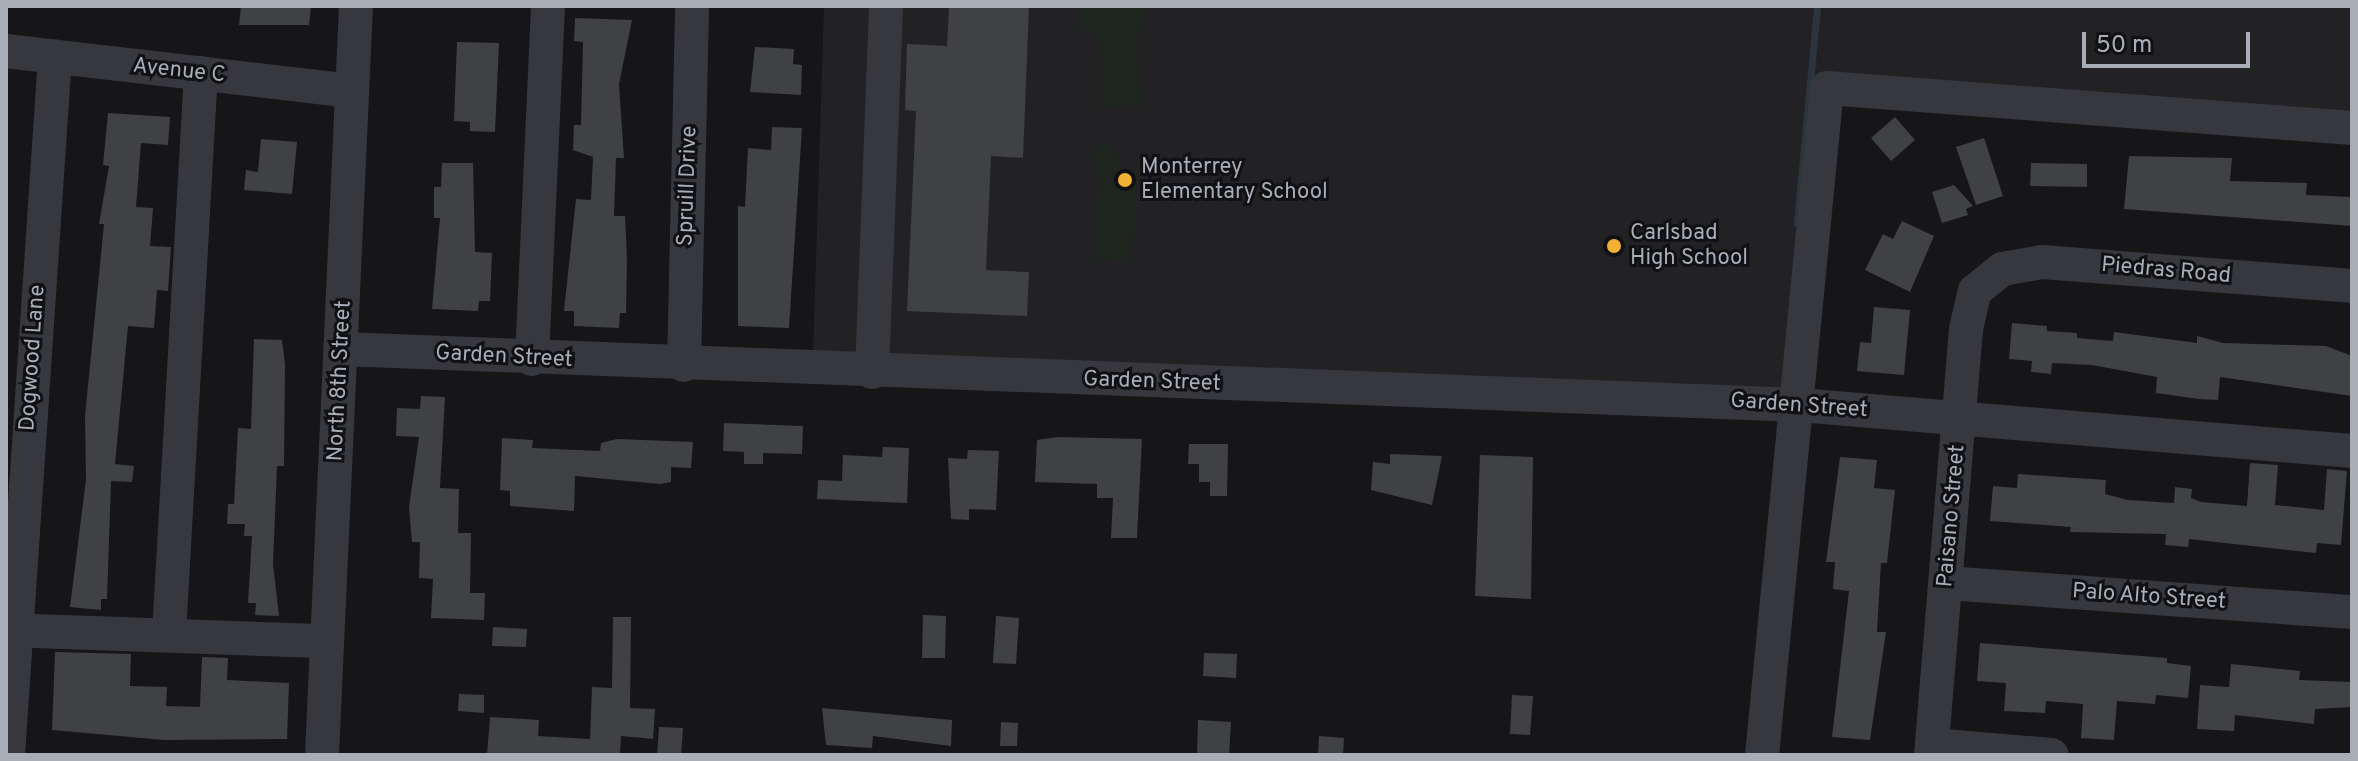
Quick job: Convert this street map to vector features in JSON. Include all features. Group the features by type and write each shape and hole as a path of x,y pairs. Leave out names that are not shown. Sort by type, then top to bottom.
{"street":[{"name":"North 8th Street","path":"322,755 343,349 356,6"},
{"path":"532,359 548,6"},
{"name":"Spruill Drive","path":"684,365 692,6"},
{"path":"872,372 886,6"},
{"name":"Avenue C","path":"6,51 352,91"},
{"name":"Dogwood Lane","path":"8,755 10,630 55,57"},
{"path":"169,634 201,73"},
{"path":"1762,755 1799,405 1827,88 2352,128"},
{"name":"Piedras Road","path":"1984,281 2017,264 2042,262 2352,286"},
{"name":"Paisano Street","path":"1932,750 1969,305 1984,281"},
{"name":"Garden Street","path":"343,349 684,365 1799,405 2352,451"},
{"name":"Palo Alto Street","path":"1946,583 2352,612"},
{"path":"10,630 326,641"},
{"path":"1932,750 2052,755"}],"shaded area":[{"path":"824,6 2352,6 2352,117 1817,75 1790,391 813,353"},
{"path":"1079,6 1149,6 1137,36 1141,105 1102,107 1100,42 1096,33 1078,27"},
{"path":"1106,143 1119,159 1118,172 1137,174 1131,263 1094,260 1100,182 1090,154"}],"building":[{"path":"241,6 311,6 309,25 239,25"},
{"path":"949,6 1029,6 1023,158 991,156 986,270 1029,272 1027,316 907,311 916,111 905,110 907,44 947,46"},
{"path":"575,18 632,20 619,84 624,158 616,158 614,216 625,216 627,260 626,313 620,313 619,328 574,326 574,311 564,311 576,199 591,200 593,157 573,150 574,125 581,125 583,42 574,41"},
{"path":"457,42 499,43 495,132 470,131 470,122 454,121"},
{"path":"755,47 794,49 793,64 802,65 801,95 750,92"},
{"path":"108,113 170,117 168,145 141,143 136,207 153,208 150,246 171,247 168,291 157,290 154,328 128,326 115,464 134,466 132,482 111,481 107,599 101,599 101,610 70,607 86,479 85,416 104,224 99,224 109,166 103,165"},
{"path":"1895,117 1915,140 1891,161 1871,138"},
{"path":"772,127 802,128 789,328 738,326 738,206 745,207 748,148 771,150"},
{"path":"1984,138 2003,196 1976,205 1956,147"},
{"path":"261,139 297,142 292,194 244,190 246,170 258,172"},
{"path":"2129,156 2232,158 2230,181 2307,183 2306,195 2352,197 2352,226 2124,209"},
{"path":"442,163 473,163 475,252 492,253 490,301 479,301 478,311 432,309 440,218 434,218 434,187 441,187"},
{"path":"2031,163 2087,164 2087,187 2030,186"},
{"path":"1954,185 1973,206 1966,209 1968,215 1942,223 1932,192"},
{"path":"1902,221 1934,236 1910,292 1865,270 1883,234 1893,239"},
{"path":"1874,307 1910,310 1904,375 1857,371 1860,342 1871,343"},
{"path":"2012,323 2047,326 2047,331 2077,333 2077,338 2113,341 2114,332 2197,343 2197,336 2223,343 2326,346 2352,356 2352,396 2220,377 2218,400 2199,399 2156,393 2157,377 2092,365 2052,363 2051,374 2031,372 2032,361 2009,359"},
{"path":"254,339 282,340 285,364 284,466 277,466 273,564 279,616 255,615 256,603 248,603 252,536 244,536 245,524 227,524 228,504 234,504 238,428 251,429"},
{"path":"421,396 445,397 440,488 459,489 458,533 471,533 470,593 485,593 484,620 431,618 433,579 419,578 420,542 412,542 409,507 419,437 396,436 397,408 420,409"},
{"path":"724,423 803,426 802,454 763,453 763,464 744,464 744,452 723,451"},
{"path":"1058,437 1142,439 1137,538 1111,538 1113,498 1097,498 1097,484 1035,482 1037,440"},
{"path":"502,438 533,440 532,448 600,451 601,443 617,439 693,442 691,468 671,467 671,482 660,484 575,476 574,511 510,506 510,491 500,490"},
{"path":"1189,444 1228,444 1227,496 1210,496 1210,482 1199,482 1199,464 1188,464"},
{"path":"883,447 909,448 907,503 817,499 818,480 842,481 843,455 882,457"},
{"path":"968,450 999,451 996,510 969,509 969,520 951,519 948,458 967,459"},
{"path":"1390,454 1442,456 1432,505 1371,490 1373,462 1390,464"},
{"path":"1480,455 1533,457 1531,599 1475,596"},
{"path":"1840,457 1877,460 1874,488 1895,490 1887,563 1881,563 1877,632 1886,632 1870,740 1832,737 1849,591 1833,589 1835,562 1826,562"},
{"path":"2250,463 2278,465 2275,505 2324,510 2327,469 2347,471 2341,545 2317,543 2316,553 2189,539 2188,547 2165,545 2166,534 2070,532 2071,527 1990,521 1993,486 2017,488 2018,474 2106,480 2105,494 2128,500 2174,503 2175,487 2192,489 2191,498 2201,502 2247,506"},
{"path":"923,615 946,616 945,658 922,658"},
{"path":"996,616 1019,618 1016,664 993,663"},
{"path":"613,617 631,617 630,708 655,709 653,739 621,736 620,755 487,755 490,717 539,720 538,736 590,739 592,687 612,688"},
{"path":"493,627 527,629 526,647 492,646"},
{"path":"1980,643 2167,658 2167,663 2191,666 2188,698 2156,695 2155,704 2117,701 2114,740 2081,738 2083,704 2046,701 2045,713 2004,711 2006,683 1977,681"},
{"path":"55,652 131,654 130,686 167,687 166,706 200,707 202,657 228,658 227,680 289,683 287,739 164,740 52,730"},
{"path":"1204,653 1237,654 1236,678 1203,676"},
{"path":"2231,664 2300,671 2299,680 2352,682 2352,707 2315,709 2314,724 2235,715 2234,731 2197,729 2200,685 2229,687"},
{"path":"459,694 484,695 484,713 458,711"},
{"path":"1512,695 1533,696 1530,735 1510,734"},
{"path":"822,708 952,720 951,746 873,736 872,748 826,745"},
{"path":"1198,720 1231,722 1229,755 1197,755"},
{"path":"1001,722 1018,723 1017,746 1000,746"},
{"path":"659,727 683,728 681,755 657,755"},
{"path":"1319,736 1344,738 1343,755 1318,755"}],"waterway":[{"path":"1797,223 1817,6"}],"place":[{"name":"Monterrey Elementary School","path":"1125,180"},
{"name":"Carlsbad High School","path":"1614,246"}]}
